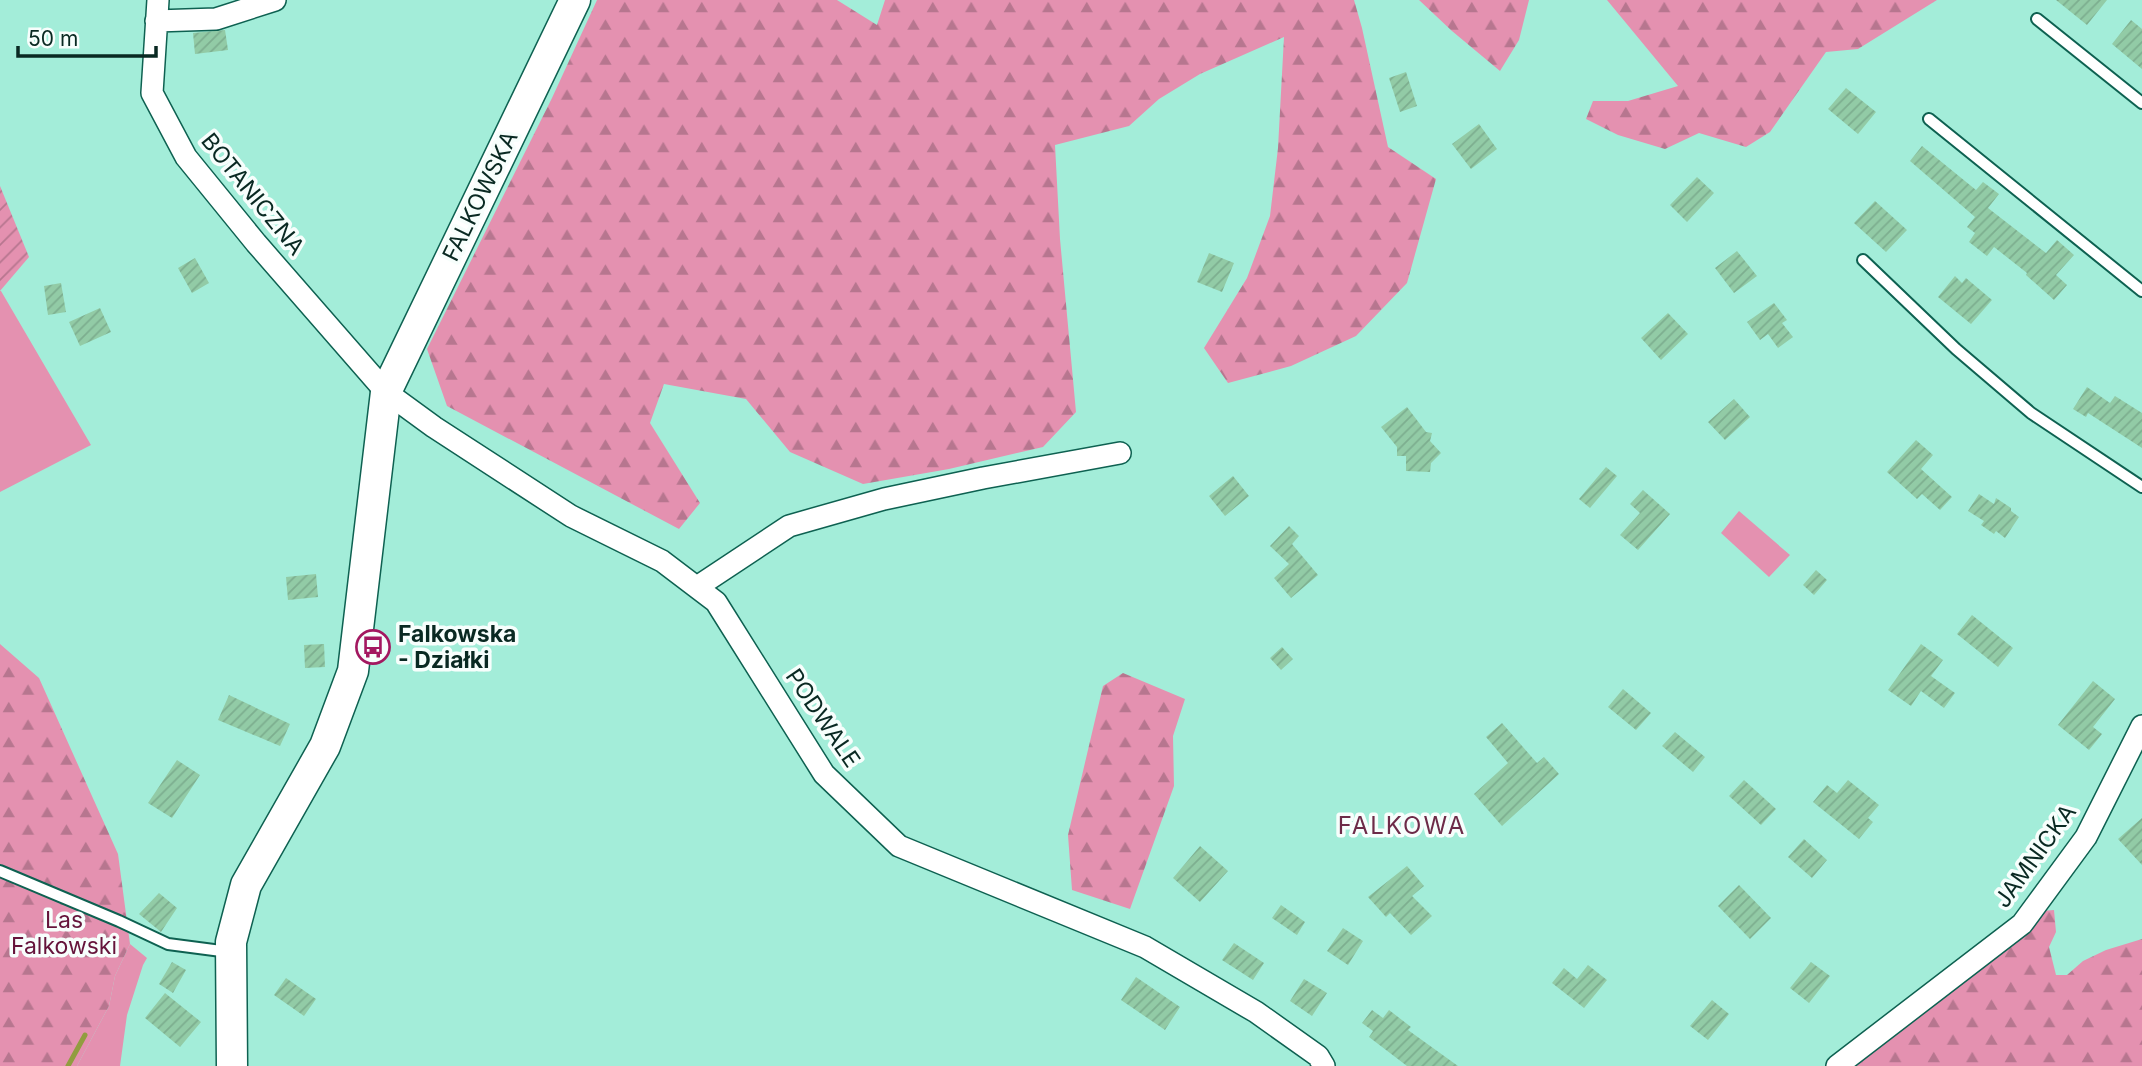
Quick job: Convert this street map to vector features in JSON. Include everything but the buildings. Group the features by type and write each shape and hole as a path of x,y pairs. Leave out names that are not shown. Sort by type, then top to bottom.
{"street":[{"name":"BOTANICZNA","path":"158,0 152,93 186,157 256,243 386,392"},
{"path":"156,22 216,19 275,0"},
{"name":"FALKOWSKA","path":"232,1066 231,942 246,885 325,746 352,671 386,392 575,0"},
{"name":"PODWALE","path":"386,392 434,427 571,516 662,561 716,602 824,774 899,846 1145,947 1256,1012 1318,1056 1324,1066"},
{"path":"697,587 784,528 884,499 1120,453"},
{"name":"JAMNICKA","path":"1837,1066 2022,924 2086,836 2142,726"}],"lane":[{"path":"2037,19 2142,103"},
{"path":"1928,119 2142,291"},
{"path":"1863,260 1956,349 2031,413 2142,487"},
{"path":"0,870 169,944 231,952"}],"green space":[{"path":"597,0 837,0 877,25 885,0 1354,0 1388,147 1436,179 1407,283 1356,336 1291,366 1228,383 1204,348 1247,278 1270,216 1278,148 1284,37 1200,74 1159,99 1129,126 1055,145 1060,239 1076,412 1043,447 949,469 863,484 790,452 746,399 664,384 650,423 700,503 679,529 447,406 427,349 552,98"},
{"path":"1419,0 1529,0 1519,40 1500,71"},
{"path":"1607,0 1937,0 1858,49 1826,52 1770,132 1746,147 1699,133 1665,149 1618,135 1586,119 1593,101 1628,101 1678,86"},
{"path":"0,186 29,257 0,291"},
{"path":"0,291 91,445 0,492"},
{"path":"1739,511 1790,555 1769,577 1721,533"},
{"name":"Las Falkowski","path":"0,644 39,678 118,854 130,944 115,976 109,1006 77,1066 0,1066"},
{"path":"1123,673 1185,699 1173,736 1174,786 1130,909 1072,890 1068,835 1103,686"},
{"path":"2054,910 2056,932 2049,947 2056,975 2067,975 2083,961 2106,950 2142,939 2142,1066 1847,1066 2042,911"},
{"path":"130,944 147,958 127,1015 120,1066 77,1066 109,1006 115,976"}],"waterway":[{"path":"68,1066 85,1035"}],"place":[{"name":"Falkowska - Działki","path":"373,647"}],"district":[{"name":"FALKOWA","path":"1402,826"}]}
